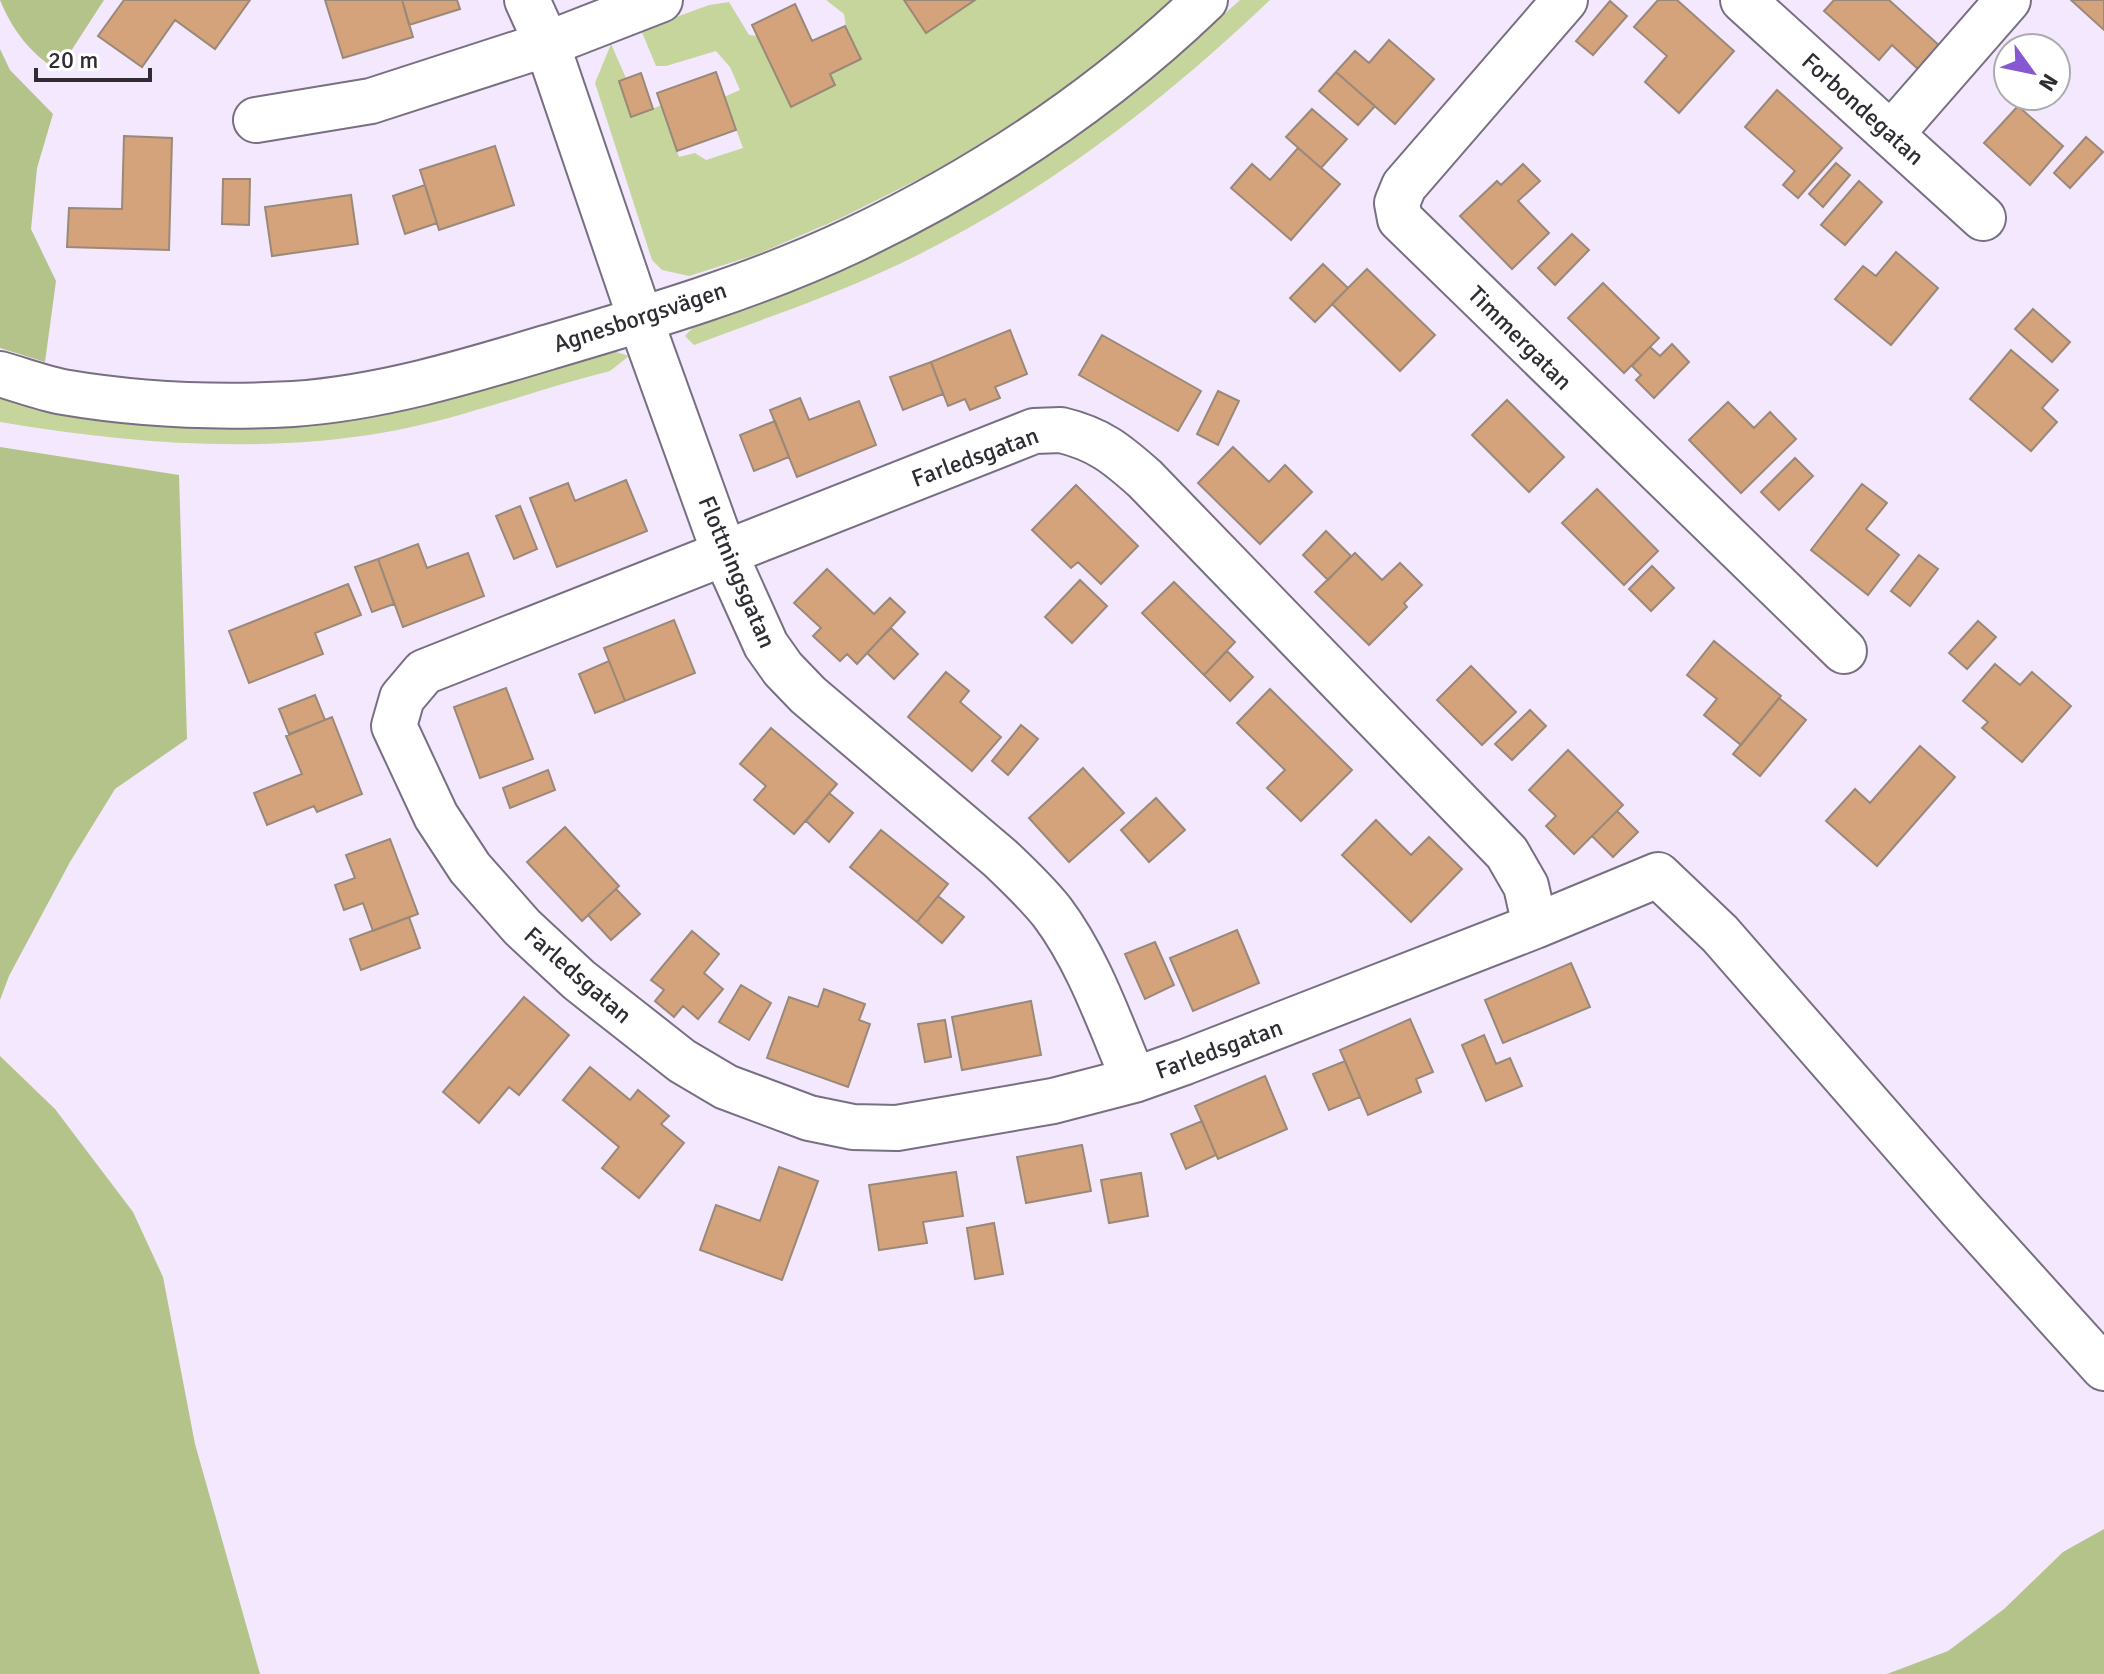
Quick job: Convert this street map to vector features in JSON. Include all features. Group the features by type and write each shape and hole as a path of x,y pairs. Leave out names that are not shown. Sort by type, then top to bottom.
{"street":[{"name":"Flottningsgatan","path":"527,0 547,44 724,552 766,645 783,669 830,716 1000,858 1053,914 1090,978 1134,1080"},
{"path":"256,120 371,101 547,44 660,0"},
{"name":"Agnesborgsvägen","path":"0,374 61,392 155,403 220,406 296,403 387,391 641,321 783,269 923,205 1017,148 1096,92 1205,0"},
{"name":"Timmergatan","path":"1565,0 1404,186 1397,203 1400,219 1844,651"},
{"name":"Forbondegatan","path":"1743,0 1983,218"},
{"path":"1891,134 2008,0"},
{"name":"Farledsgatan","path":"1061,430 1089,436 1119,456 1145,479 1507,853 1526,886 1535,926 1134,1080 1040,1104 897,1128 853,1127 809,1118 726,1087 682,1061 579,980 522,927 470,868 436,816 394,726 402,698 424,672 724,552 1034,431 1061,430"},
{"path":"1535,926 1658,875 1720,934 2104,1368"}],"green space":[{"path":"0,0 104,0 58,71 23,40"},
{"path":"826,0 904,0 926,33 975,0 1176,0 1092,70 1005,130 927,175 841,218 758,254 689,276 662,270 652,260 595,83 611,44 626,78 619,81 631,117 662,105 679,157 695,153 706,160 743,148 724,97 740,90 730,67 716,51 666,66 656,66 641,30 709,5 729,2 749,35 758,36 792,107 835,85 830,74 861,59 846,28 844,14"},
{"path":"1240,0 1270,0 1135,117 1038,186 987,217 882,272 812,301 694,345 685,336 700,320 1025,169 1140,89"},
{"path":"0,49 10,70 53,114 37,168 31,229 56,281 45,362 0,348"},
{"path":"610,350 629,356 610,371 439,420 381,433 334,439 286,443 190,443 94,436 0,422 0,395 84,413"},
{"path":"0,447 179,475 187,739 115,789 70,862 9,976 0,1000"},
{"path":"0,1056 55,1109 133,1212 163,1277 195,1444 260,1674 0,1674"},
{"path":"2104,1529 2104,1674 1887,1674 1948,1651 2004,1609 2063,1552"}],"building":[{"path":"124,0 250,0 215,49 175,20 142,67 98,36"},
{"path":"325,0 402,0 413,37 343,58"},
{"path":"402,0 457,0 460,9 409,25"},
{"path":"904,0 975,0 926,33"},
{"path":"1658,0 1677,0 1734,51 1679,113 1645,82 1667,56 1634,27"},
{"path":"1834,0 1889,0 1941,47 1920,71 1892,45 1879,60 1824,11"},
{"path":"2071,0 2104,0 2104,30"},
{"path":"1610,1 1627,16 1593,55 1576,41"},
{"path":"795,4 812,41 845,26 861,59 830,74 835,85 791,107 752,25"},
{"path":"1389,40 1434,79 1395,124 1336,72 1355,51 1369,63"},
{"path":"716,72 736,130 677,151 657,93"},
{"path":"1336,72 1375,106 1358,125 1319,91"},
{"path":"641,73 653,109 631,117 619,81"},
{"path":"1777,90 1842,148 1798,198 1783,185 1795,171 1745,127"},
{"path":"1312,109 1347,139 1321,168 1286,137"},
{"path":"2012,112 2025,112 2063,146 2030,185 1984,143"},
{"path":"124,136 172,138 169,250 67,247 69,208 122,209"},
{"path":"2086,137 2103,152 2070,188 2054,173"},
{"path":"495,146 514,205 439,230 420,170"},
{"path":"1298,148 1340,184 1291,240 1231,188 1252,164 1270,180"},
{"path":"1836,163 1850,175 1823,207 1809,194"},
{"path":"1523,164 1540,181 1518,201 1549,233 1512,269 1460,216 1497,181 1501,185"},
{"path":"223,179 250,179 249,225 222,224"},
{"path":"1859,181 1882,202 1845,245 1821,225"},
{"path":"425,185 437,223 405,234 393,196"},
{"path":"351,195 358,244 272,256 265,207"},
{"path":"1572,234 1589,250 1555,285 1538,268"},
{"path":"1896,252 1938,288 1891,345 1835,299 1863,266 1876,276"},
{"path":"1323,264 1348,288 1315,322 1290,298"},
{"path":"1367,269 1435,335 1400,371 1332,304"},
{"path":"1603,283 1659,338 1624,373 1568,318"},
{"path":"2033,309 2070,342 2052,362 2015,329"},
{"path":"1010,330 1027,374 995,387 1000,398 970,410 965,399 948,406 931,362"},
{"path":"1102,335 1201,391 1178,431 1079,375"},
{"path":"1672,344 1689,362 1654,398 1636,380 1641,375 1632,366 1650,347 1660,356"},
{"path":"2011,350 2058,390 2042,408 2057,422 2031,451 1970,399"},
{"path":"931,362 943,394 903,410 890,377"},
{"path":"1218,391 1239,401 1218,445 1197,434"},
{"path":"800,398 809,420 859,401 876,445 797,477 770,410"},
{"path":"1507,400 1564,457 1529,492 1472,435"},
{"path":"1728,402 1754,428 1770,412 1796,439 1741,493 1689,440"},
{"path":"775,421 789,457 754,471 740,435"},
{"path":"1233,447 1269,482 1285,465 1312,492 1260,544 1198,483"},
{"path":"1795,458 1813,476 1779,510 1761,492"},
{"path":"626,480 647,531 557,567 530,498 568,483 575,501"},
{"path":"1862,484 1887,503 1866,529 1899,555 1868,595 1811,550"},
{"path":"1076,485 1138,546 1101,584 1078,562 1071,568 1032,530"},
{"path":"1597,489 1658,551 1624,585 1562,523"},
{"path":"520,506 537,549 514,559 496,516"},
{"path":"1326,531 1351,556 1328,580 1303,555"},
{"path":"418,544 427,568 468,553 484,596 403,627 378,559"},
{"path":"1355,553 1382,580 1400,563 1422,585 1404,603 1407,607 1369,645 1315,592"},
{"path":"1919,555 1938,569 1910,606 1891,591"},
{"path":"378,559 394,604 372,612 355,567"},
{"path":"1652,566 1674,588 1651,611 1629,589"},
{"path":"827,569 874,614 890,598 905,612 857,664 847,654 840,661 813,636 821,628 794,603"},
{"path":"1080,580 1107,606 1072,643 1045,617"},
{"path":"1174,582 1235,642 1204,675 1142,613"},
{"path":"348,584 361,615 315,633 323,654 249,683 229,631"},
{"path":"674,620 695,673 625,701 604,648"},
{"path":"1978,621 1996,637 1967,669 1949,653"},
{"path":"891,628 918,654 894,679 867,653"},
{"path":"1714,641 1781,696 1741,745 1704,715 1717,699 1687,675"},
{"path":"1227,651 1253,677 1230,701 1204,675"},
{"path":"609,661 625,701 595,713 579,674"},
{"path":"1995,664 2020,685 2032,672 2071,706 2022,762 1982,728 1988,722 1963,701"},
{"path":"1471,666 1516,712 1482,745 1437,700"},
{"path":"946,672 969,691 960,702 1001,737 972,771 908,717"},
{"path":"506,688 533,759 480,778 454,707"},
{"path":"1270,689 1352,770 1301,821 1267,788 1285,770 1237,723"},
{"path":"315,695 325,720 289,734 279,709"},
{"path":"1779,698 1806,720 1760,776 1733,754"},
{"path":"1530,710 1546,726 1512,760 1495,744"},
{"path":"332,717 362,794 317,812 314,806 267,825 254,793 302,774 286,736"},
{"path":"1021,725 1038,739 1008,775 992,761"},
{"path":"771,728 837,784 794,834 754,800 766,786 740,764"},
{"path":"1920,746 1955,777 1877,866 1826,821 1855,789 1870,803"},
{"path":"1568,750 1623,805 1574,854 1546,826 1556,816 1529,790"},
{"path":"1083,768 1124,813 1069,862 1029,818"},
{"path":"548,770 555,790 510,808 503,788"},
{"path":"829,793 853,813 829,842 806,821"},
{"path":"1156,798 1185,830 1149,862 1121,830"},
{"path":"1617,811 1638,832 1613,857 1592,836"},
{"path":"1376,820 1411,855 1429,837 1462,869 1411,922 1342,855"},
{"path":"565,827 619,886 582,921 527,862"},
{"path":"881,830 948,884 917,922 850,867"},
{"path":"390,839 418,914 373,931 363,903 344,910 335,885 355,878 346,855"},
{"path":"616,889 640,914 611,940 588,915"},
{"path":"938,896 964,917 942,943 917,922"},
{"path":"409,917 420,948 361,970 350,939"},
{"path":"1237,930 1259,983 1193,1011 1170,958"},
{"path":"692,931 719,954 704,973 723,989 698,1019 683,1006 674,1017 655,1001 664,990 651,980"},
{"path":"1155,942 1174,985 1145,999 1125,954"},
{"path":"1571,963 1590,1007 1503,1043 1485,1000"},
{"path":"741,985 771,1003 749,1040 719,1022"},
{"path":"824,989 865,1004 859,1020 870,1024 848,1087 767,1058 789,997 818,1007"},
{"path":"524,997 569,1035 519,1095 509,1087 479,1123 443,1092"},
{"path":"1031,1001 1041,1055 962,1070 952,1017"},
{"path":"1410,1019 1433,1072 1416,1079 1421,1092 1368,1115 1340,1050"},
{"path":"945,1020 951,1057 925,1062 918,1024"},
{"path":"1484,1035 1496,1064 1510,1058 1522,1086 1486,1101 1462,1045"},
{"path":"1345,1061 1360,1097 1329,1110 1313,1074"},
{"path":"590,1067 630,1100 638,1090 669,1116 661,1124 684,1143 639,1198 602,1168 619,1147 563,1100"},
{"path":"1265,1076 1287,1129 1218,1159 1195,1106"},
{"path":"1202,1121 1216,1155 1186,1169 1171,1134"},
{"path":"1082,1145 1091,1191 1026,1203 1017,1157"},
{"path":"779,1167 818,1181 782,1280 700,1250 716,1205 760,1221"},
{"path":"956,1172 963,1216 923,1222 927,1243 879,1250 869,1185"},
{"path":"1141,1173 1148,1216 1109,1223 1101,1180"},
{"path":"994,1223 1003,1274 975,1279 967,1228"}]}
